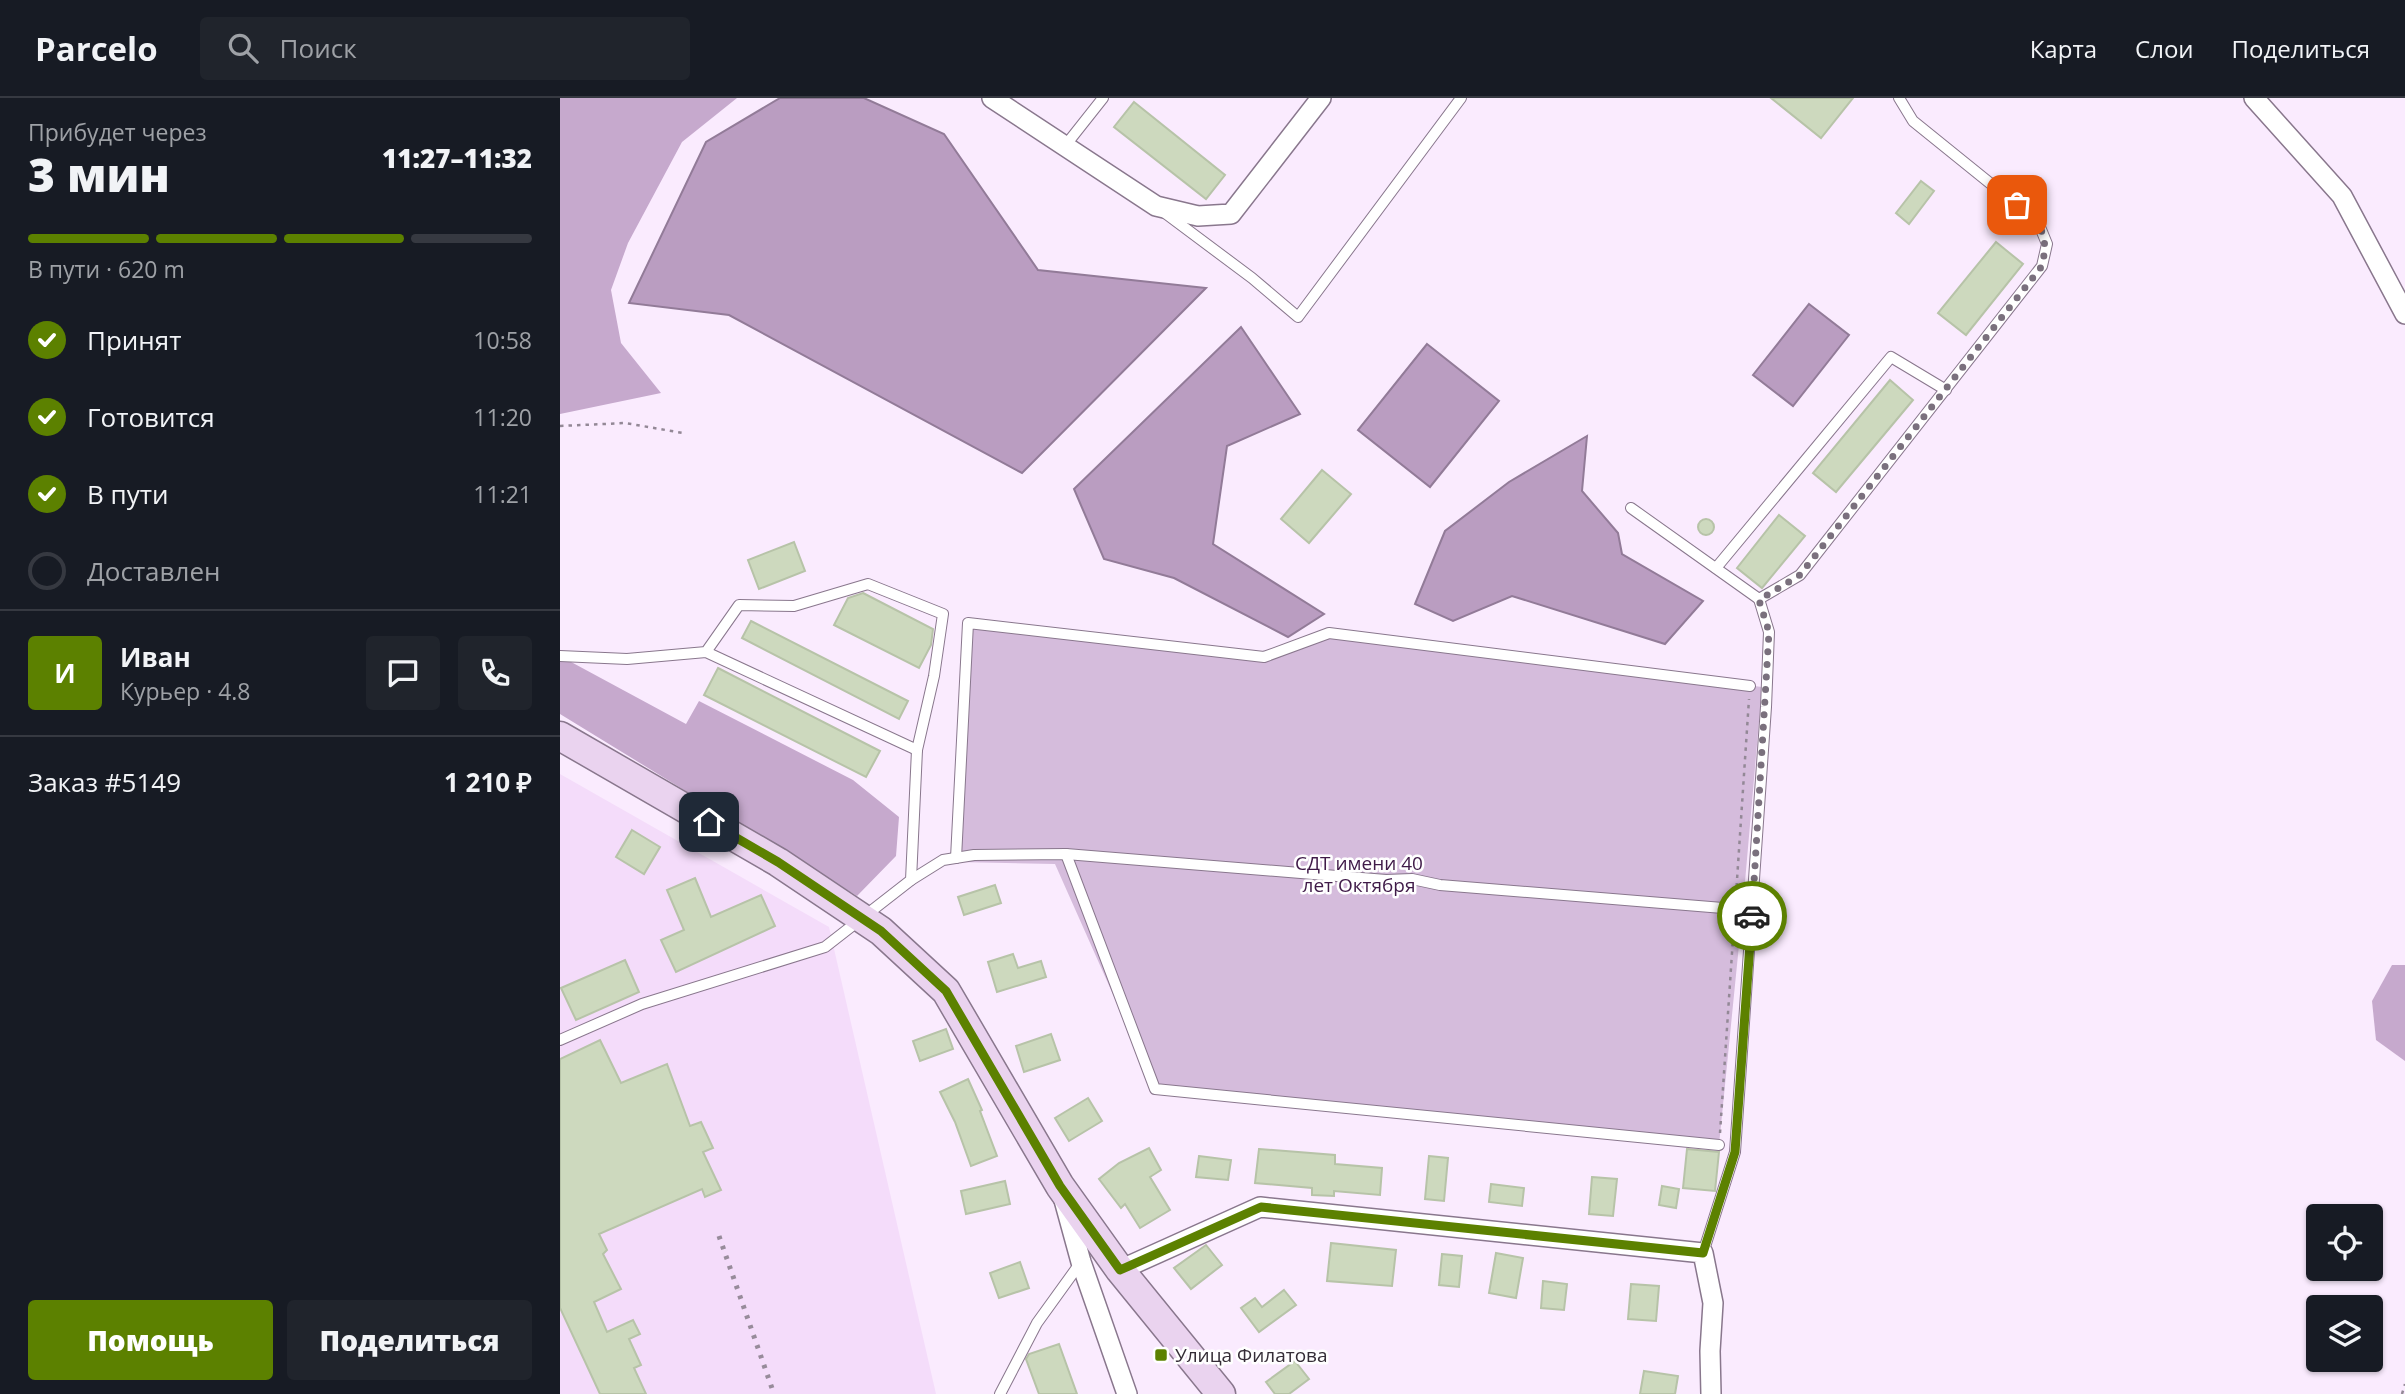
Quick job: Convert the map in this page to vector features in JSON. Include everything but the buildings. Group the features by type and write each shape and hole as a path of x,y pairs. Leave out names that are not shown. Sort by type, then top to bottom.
{"main road":[{"path":"560,736 778,862 881,931 946,991 1060,1186 1101,1269 1221,1394"}],"street":[{"path":"992,98 1156,206 1198,216 1231,214 1321,98"},
{"path":"2253,98 2342,196 2405,314"},
{"path":"1127,1394 1101,1269 1261,1207 1703,1253 1713,1303 1711,1394"}],"lane":[{"path":"1065,146 1103,98"},
{"path":"1156,206 1252,278 1298,317 1461,98"},
{"path":"1759,600 1800,575 2042,266 2047,244 2038,222 1913,121 1899,98"},
{"path":"1716,568 1891,357 1946,390"},
{"path":"1631,508 1759,600 1769,632 1735,1152 1703,1253"},
{"path":"706,652 739,605 794,606 868,584 943,614 934,676 917,750 911,880"},
{"path":"956,858 968,623 1264,657 1329,633 1750,686"},
{"path":"560,656 627,659 706,652 917,750"},
{"path":"1066,854 1155,1089 1719,1146"},
{"path":"560,1040 642,1004 825,947 911,880 943,860 974,855 1066,854 1386,880 1412,879 1440,886 1735,909"},
{"path":"1000,1394 1038,1323 1101,1269"}],"path":[{"path":"560,426 625,423 683,433"},
{"path":"2402,1394 2405,1384"}],"shaded area":[{"path":"560,98 737,98 682,142 628,243 611,290 621,343 661,393 560,414"},
{"path":"780,98 864,98 944,134 1038,270 1206,288 1022,473 729,315 629,303 706,142"},
{"path":"1809,304 1849,335 1793,406 1753,375"},
{"path":"1241,327 1300,414 1227,446 1213,544 1324,614 1288,637 1174,578 1104,559 1074,489"},
{"path":"1427,344 1499,401 1430,487 1358,430"},
{"path":"1587,436 1582,491 1618,533 1622,554 1703,601 1665,644 1512,596 1453,621 1415,604 1445,531 1509,482"},
{"path":"560,656 686,724 699,701 853,780 899,817 896,856 857,896 560,714"},
{"path":"560,774 829,927 936,1394 560,1394"},
{"path":"2392,965 2405,965 2405,1061 2376,1040 2372,1001"}],"green space":[{"name":"СДТ имени 40 лет Октября","path":"968,623 1264,657 1329,633 1762,687 1719,1145 1155,1089 1055,864 958,862"}],"railway":[{"path":"719,1236 774,1394"}],"way so far":[{"path":"1752,916 1769,632 1759,600 1800,575 2042,266 2047,244 2038,222 2017,205"}],"place":[{"name":"Улица Филатова","path":"1161,1355"}],"route":[{"path":"709,822 778,862 881,931 946,991 1060,1186 1120,1270 1261,1207 1703,1253 1735,1152 1752,916"}]}
